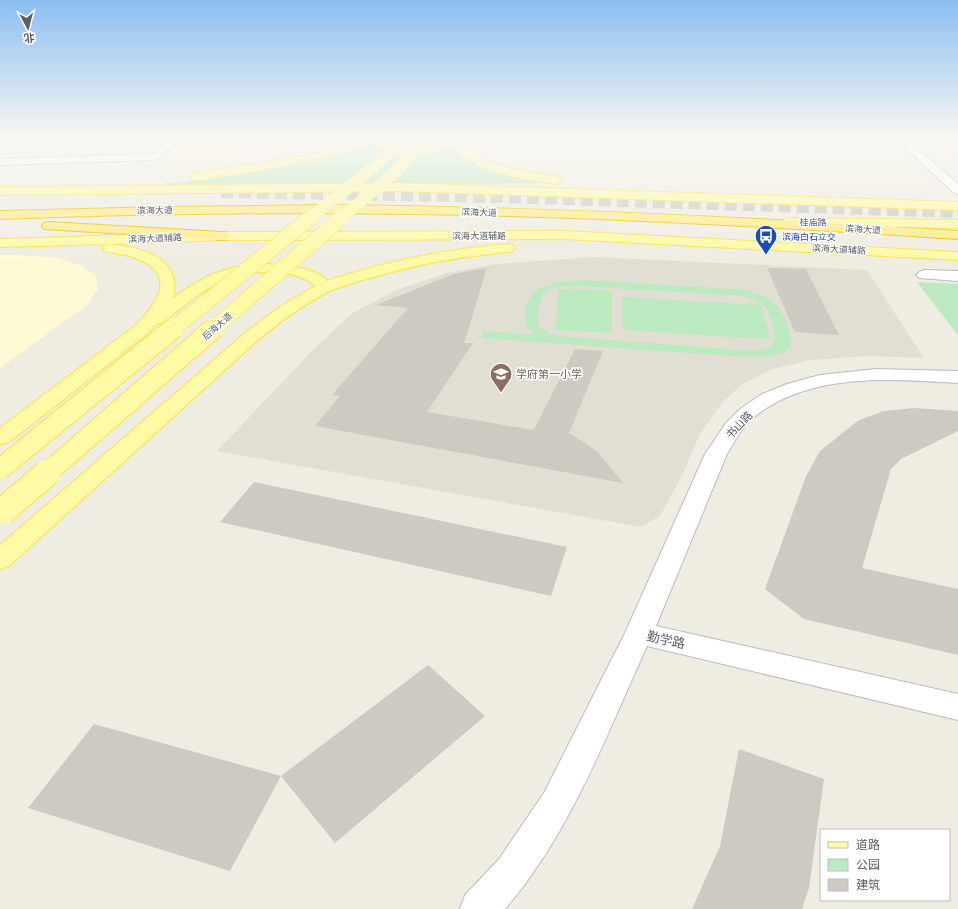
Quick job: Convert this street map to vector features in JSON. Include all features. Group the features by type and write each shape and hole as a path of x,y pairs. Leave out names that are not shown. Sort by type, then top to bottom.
{"highway":[{"name":"滨海大道","path":"0,215 213,209 450,211 740,222 958,235"},
{"path":"0,222 223,236"}],"main road":[{"path":"85,189 190,177"},
{"path":"0,469 360,177"},
{"name":"后海大道","path":"1,512 389,177"},
{"path":"539,177 598,184"},
{"path":"399,187 598,184 806,189"},
{"name":"滨海大道","path":"0,191 399,187 958,206"},
{"path":"942,192 958,191"},
{"name":"桂庙路","path":"740,222 958,224"},
{"name":"滨海大道辅路","path":"0,243 223,236 565,235 958,256"},
{"path":"0,560 244,344 288,309 324,288 382,269 417,260 457,253 590,241 658,239"},
{"path":"57,241 126,250 148,257 161,266 167,278 168,289 157,312 142,330"},
{"path":"0,438 212,279 234,271 262,268 290,270 314,276 321,282 324,288"}],"street":[{"path":"943,177 958,191"},
{"path":"924,274 958,276"},
{"name":"书山路","path":"639,633 716,454 730,432 747,413 769,399 794,388 828,379 865,375 958,377"},
{"name":"勤学路","path":"479,909 512,872 556,805 639,633 958,708"}],"shaded area":[{"path":"0,255 58,258 82,266 96,277 98,289 87,305 0,368"},
{"name":"学府第一小学","path":"593,257 867,270 924,358 866,356 812,360 772,369 741,385 721,404 699,436 683,474 660,516 641,527 217,451 309,354 351,314 394,291 446,273 496,264"}],"green space":[{"path":"220,177 530,177 559,183 144,186"},
{"path":"583,280 746,290 764,297 774,303 788,325 791,344 789,348 780,354 744,357 482,338 483,331 537,335 528,328 525,320 527,305 531,296 544,286","holes":["580,286 745,296 759,302 768,311 772,322 775,339 774,343 769,348 741,350 557,336 542,329 539,325 537,317 541,298 546,292 562,287"]},
{"path":"917,282 958,284 958,335"},
{"path":"559,289 612,291 612,333 555,330"},
{"path":"622,297 761,305 770,339 623,330"}],"building":[{"path":"487,268 464,343 473,343 427,412 534,430 575,349 603,351 569,433 597,451 623,483 315,426 340,396 332,395 408,308 376,305 454,274"},
{"path":"767,268 806,269 839,335 795,332"},
{"path":"914,408 958,411 958,431 901,459 891,469 862,568 958,589 958,655 804,619 765,589 806,476 820,451 859,420 884,411"},
{"path":"254,482 567,547 551,596 220,522"},
{"path":"428,665 485,716 335,843 281,776"},
{"path":"94,724 281,776 230,871 28,808"},
{"path":"739,749 824,779 809,888 802,909 692,909 720,846"}],"tunnel":[{"path":"221,192 504,197 958,212"}],"place":[{"name":"滨海白石立交","path":"766,256"},
{"name":"学府第一小学","path":"501,394"}]}
